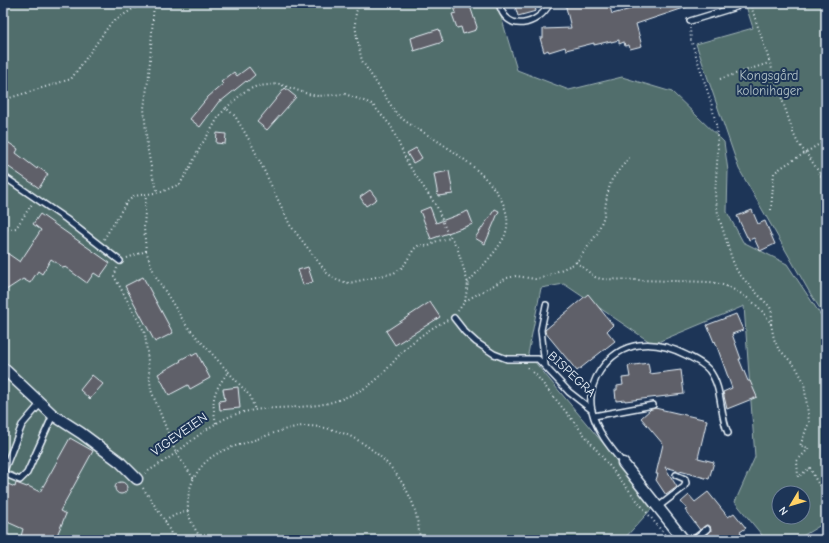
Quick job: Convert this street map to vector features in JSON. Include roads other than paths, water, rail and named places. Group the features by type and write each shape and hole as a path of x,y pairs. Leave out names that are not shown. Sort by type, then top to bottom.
{"street":[{"path":"3,368 53,415 81,433 114,458 137,479"},
{"name":"BISPEGRA","path":"623,463 684,540"}],"lane":[{"path":"499,3 500,9 505,16 510,21 518,24 535,20 541,16 550,3"},
{"path":"690,21 736,7 735,3"},
{"path":"3,176 36,198 120,261"},
{"path":"544,365 541,330 546,305"},
{"name":"BISPEGRA","path":"454,318 465,332 476,342 507,359 538,359 569,392 592,410"},
{"name":"BISPEGRA","path":"623,463 604,439 596,425 592,410 591,393 596,378 604,364 615,354 627,348 640,345 658,345 669,347 694,359 708,369 716,385 728,433"},
{"path":"40,404 22,425 3,473 20,480 27,473 53,415"},
{"path":"594,416 653,405"},
{"path":"658,507 684,487 686,483 685,479 676,475"},
{"path":"693,540 700,538 707,529"}],"park label":[{"name":"Kongsgård kolonihager","path":"769,82"}]}
